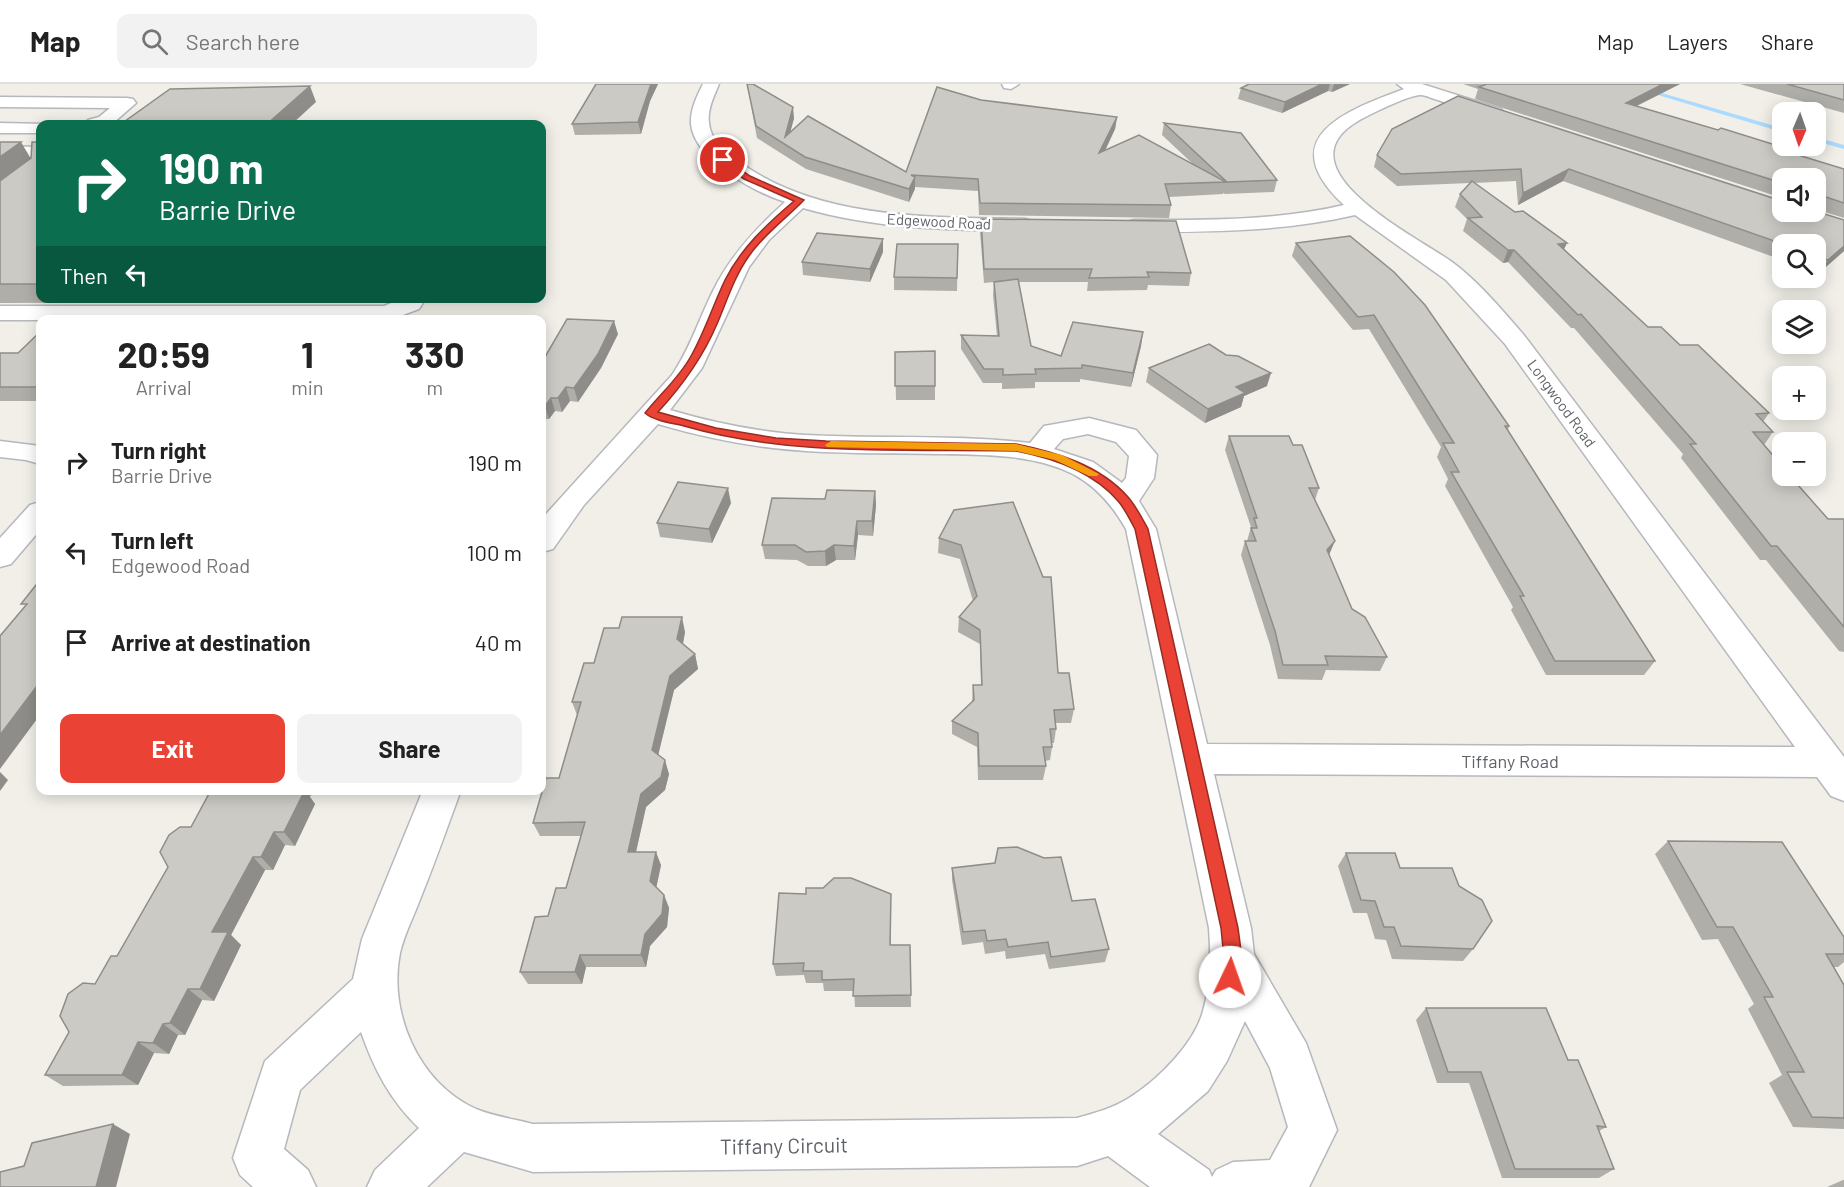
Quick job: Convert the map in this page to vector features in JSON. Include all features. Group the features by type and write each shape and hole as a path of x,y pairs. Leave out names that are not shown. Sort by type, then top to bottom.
{"street":[{"path":"0,114 46,84"},
{"name":"Edgewood Road","path":"711,84 701,111 700,123 704,136 714,153 747,178 800,200 836,210 921,222 1041,225"},
{"path":"1412,86 1510,118"},
{"name":"Longwood Road","path":"1412,86 1348,119 1327,137 1322,150 1324,169 1335,186 1358,208 1444,268 1491,312 1514,339 1835,774"},
{"path":"0,102 135,101 106,120"},
{"path":"0,128 36,128"},
{"path":"0,152 36,152"},
{"path":"546,536 575,495 681,380 696,357 730,280 745,254 770,226 800,200"},
{"path":"1109,225 1222,225 1283,221 1328,216 1358,208"},
{"path":"0,313 387,313 412,303"},
{"name":"Tiffany Circuit","path":"440,795 378,953 376,987 379,1019 389,1050 406,1079 429,1104 457,1125 492,1139 533,1148 1077,1142 1113,1131 1147,1114 1192,1075 1211,1045 1225,1015 1233,958 1230,928 1142,529 1125,501 1112,487 1087,471 1037,452 993,446 826,444 776,441 715,431 651,413"},
{"path":"1037,452 1054,432 1089,426 1126,436 1143,455 1140,478 1125,501"},
{"path":"3,449 36,454"},
{"path":"0,557 36,516"},
{"name":"Tiffany Road","path":"1193,759 1835,774"},
{"name":"Tiffany Circuit","path":"1233,958 1290,1059 1313,1130 1284,1184 1233,1187"},
{"path":"291,1187 257,1158 281,1077 376,987"},
{"path":"392,1187 457,1125"},
{"path":"1113,1131 1192,1187"}],"building":[{"path":"596,84 651,84 638,122 572,124"},
{"path":"747,84 753,84 793,107 785,137 808,116 906,172 937,87 981,100 1117,117 1099,153 1139,135 1226,182 1165,184 1171,205 980,203 978,179 911,175 915,177 909,189 805,157 756,126"},
{"path":"1249,84 1322,84 1285,102 1241,88"},
{"path":"1487,84 1663,84 1626,103 1772,144 1772,156 1801,156 1844,169 1844,203 1826,197 1826,168 1772,168 1772,180 1479,87"},
{"path":"1787,84 1844,84 1844,100"},
{"path":"310,86 272,120 127,120 170,89"},
{"path":"1458,96 1772,198 1772,222 1826,222 1826,214 1844,220 1844,246 1828,260 1826,259 1826,234 1772,234 1772,240 1569,169 1523,193 1521,169 1401,174 1377,155 1392,129"},
{"path":"1164,123 1241,133 1277,180 1227,182"},
{"path":"0,142 21,142 0,157"},
{"path":"32,142 36,142 36,284 0,284 0,181 31,158"},
{"path":"1472,181 1515,212 1523,211 1567,243 1558,244 1648,327 1661,327 1680,345 1698,345 1769,413 1756,414 1773,432 1753,432 1772,454 1772,486 1799,486 1828,519 1844,519 1844,627 1777,546 1771,546 1690,444 1696,444 1581,314 1578,315 1514,250 1508,250 1468,218 1482,217 1460,194"},
{"path":"981,219 1176,221 1191,273 1147,272 1149,277 1089,278 1092,269 984,269"},
{"path":"817,233 883,239 870,269 802,262"},
{"path":"1350,236 1394,272 1425,305 1509,426 1505,426 1655,661 1555,661 1520,596 1524,596 1451,472 1459,472 1443,443 1454,443 1374,315 1358,317 1296,243"},
{"path":"897,244 958,244 957,278 894,277"},
{"path":"1018,279 1031,346 1061,356 1073,322 1143,332 1133,373 1082,365 1082,368 1035,369 1036,374 1003,375 1003,369 984,369 961,335 999,336 994,282"},
{"path":"567,319 614,321 598,354 574,388 566,387 558,398 551,398 546,405 546,355"},
{"path":"36,336 36,387 0,387 0,353 18,353"},
{"path":"1209,344 1226,355 1238,356 1271,373 1236,387 1245,393 1208,409 1149,368"},
{"path":"935,351 935,386 895,386 895,352"},
{"path":"1229,436 1289,436 1293,445 1302,445 1319,488 1309,488 1335,541 1327,550 1352,609 1365,617 1387,657 1325,656 1328,665 1283,665 1275,631 1245,541 1256,541 1251,528 1257,528 1254,518 1257,518"},
{"path":"678,482 728,488 709,529 657,523"},
{"path":"827,490 875,491 872,521 857,521 854,546 834,545 825,551 806,552 795,545 762,545 772,498 825,499"},
{"path":"1013,502 1043,577 1051,577 1058,673 1069,673 1074,709 1054,710 1056,729 1050,729 1052,747 1043,747 1046,766 979,766 978,733 952,721 974,700 973,685 982,685 980,630 959,617 977,596 961,545 939,538 954,510"},
{"path":"36,585 36,687 0,735 0,636 27,604 21,604"},
{"path":"622,617 682,617 677,639 695,654 670,676 652,750 665,760 661,777 641,794 628,852 656,852 650,881 664,895 662,914 645,934 641,955 580,955 575,972 520,972 535,917 548,916 556,888 566,888 585,822 533,823 541,795 546,795 546,778 559,778 581,702 572,702 584,663 594,663 604,628 619,628"},
{"path":"208,795 302,795 284,832 274,832 261,857 253,857 212,932 228,932 200,989 188,989 170,1023 163,1024 153,1043 138,1042 122,1075 45,1075 69,1032 60,1016 68,994 83,983 95,984 111,956 117,956 168,867 160,852 169,835 180,827 191,827"},
{"path":"1668,841 1782,842 1844,937 1844,954 1826,954 1844,985 1844,1118 1812,1117 1787,1072 1804,1072 1764,997 1773,997 1733,927 1717,927"},
{"path":"1017,847 1044,858 1061,857 1072,901 1095,899 1109,949 1051,957 1048,942 1008,947 1006,939 987,941 985,930 963,932 952,868 995,863 998,848"},
{"path":"1346,853 1395,853 1400,868 1452,868 1459,886 1482,900 1492,921 1473,949 1401,946 1394,927 1384,927 1375,901 1361,900"},
{"path":"834,878 851,878 891,894 890,945 910,945 911,995 853,996 854,979 822,980 822,971 803,971 804,963 773,964 779,893 806,894 806,888 823,888"},
{"path":"1426,1008 1546,1008 1568,1060 1578,1060 1606,1127 1597,1126 1614,1169 1515,1169 1481,1072 1448,1072"},
{"path":"113,1124 96,1187 0,1187 0,1172 24,1166 32,1143"}],"waterway":[{"path":"1624,84 1772,127"},
{"path":"1826,142 1844,147"}],"slow traffic":[{"path":"831,445 1016,448 1058,458 1093,474"}],"route":[{"path":"723,160 747,178 800,200 770,226 745,254 730,280 696,357 681,380 651,413 715,431 776,441 1016,448 1058,458 1078,466 1112,487 1125,501 1142,529 1230,928 1233,958 1230,977"}]}
